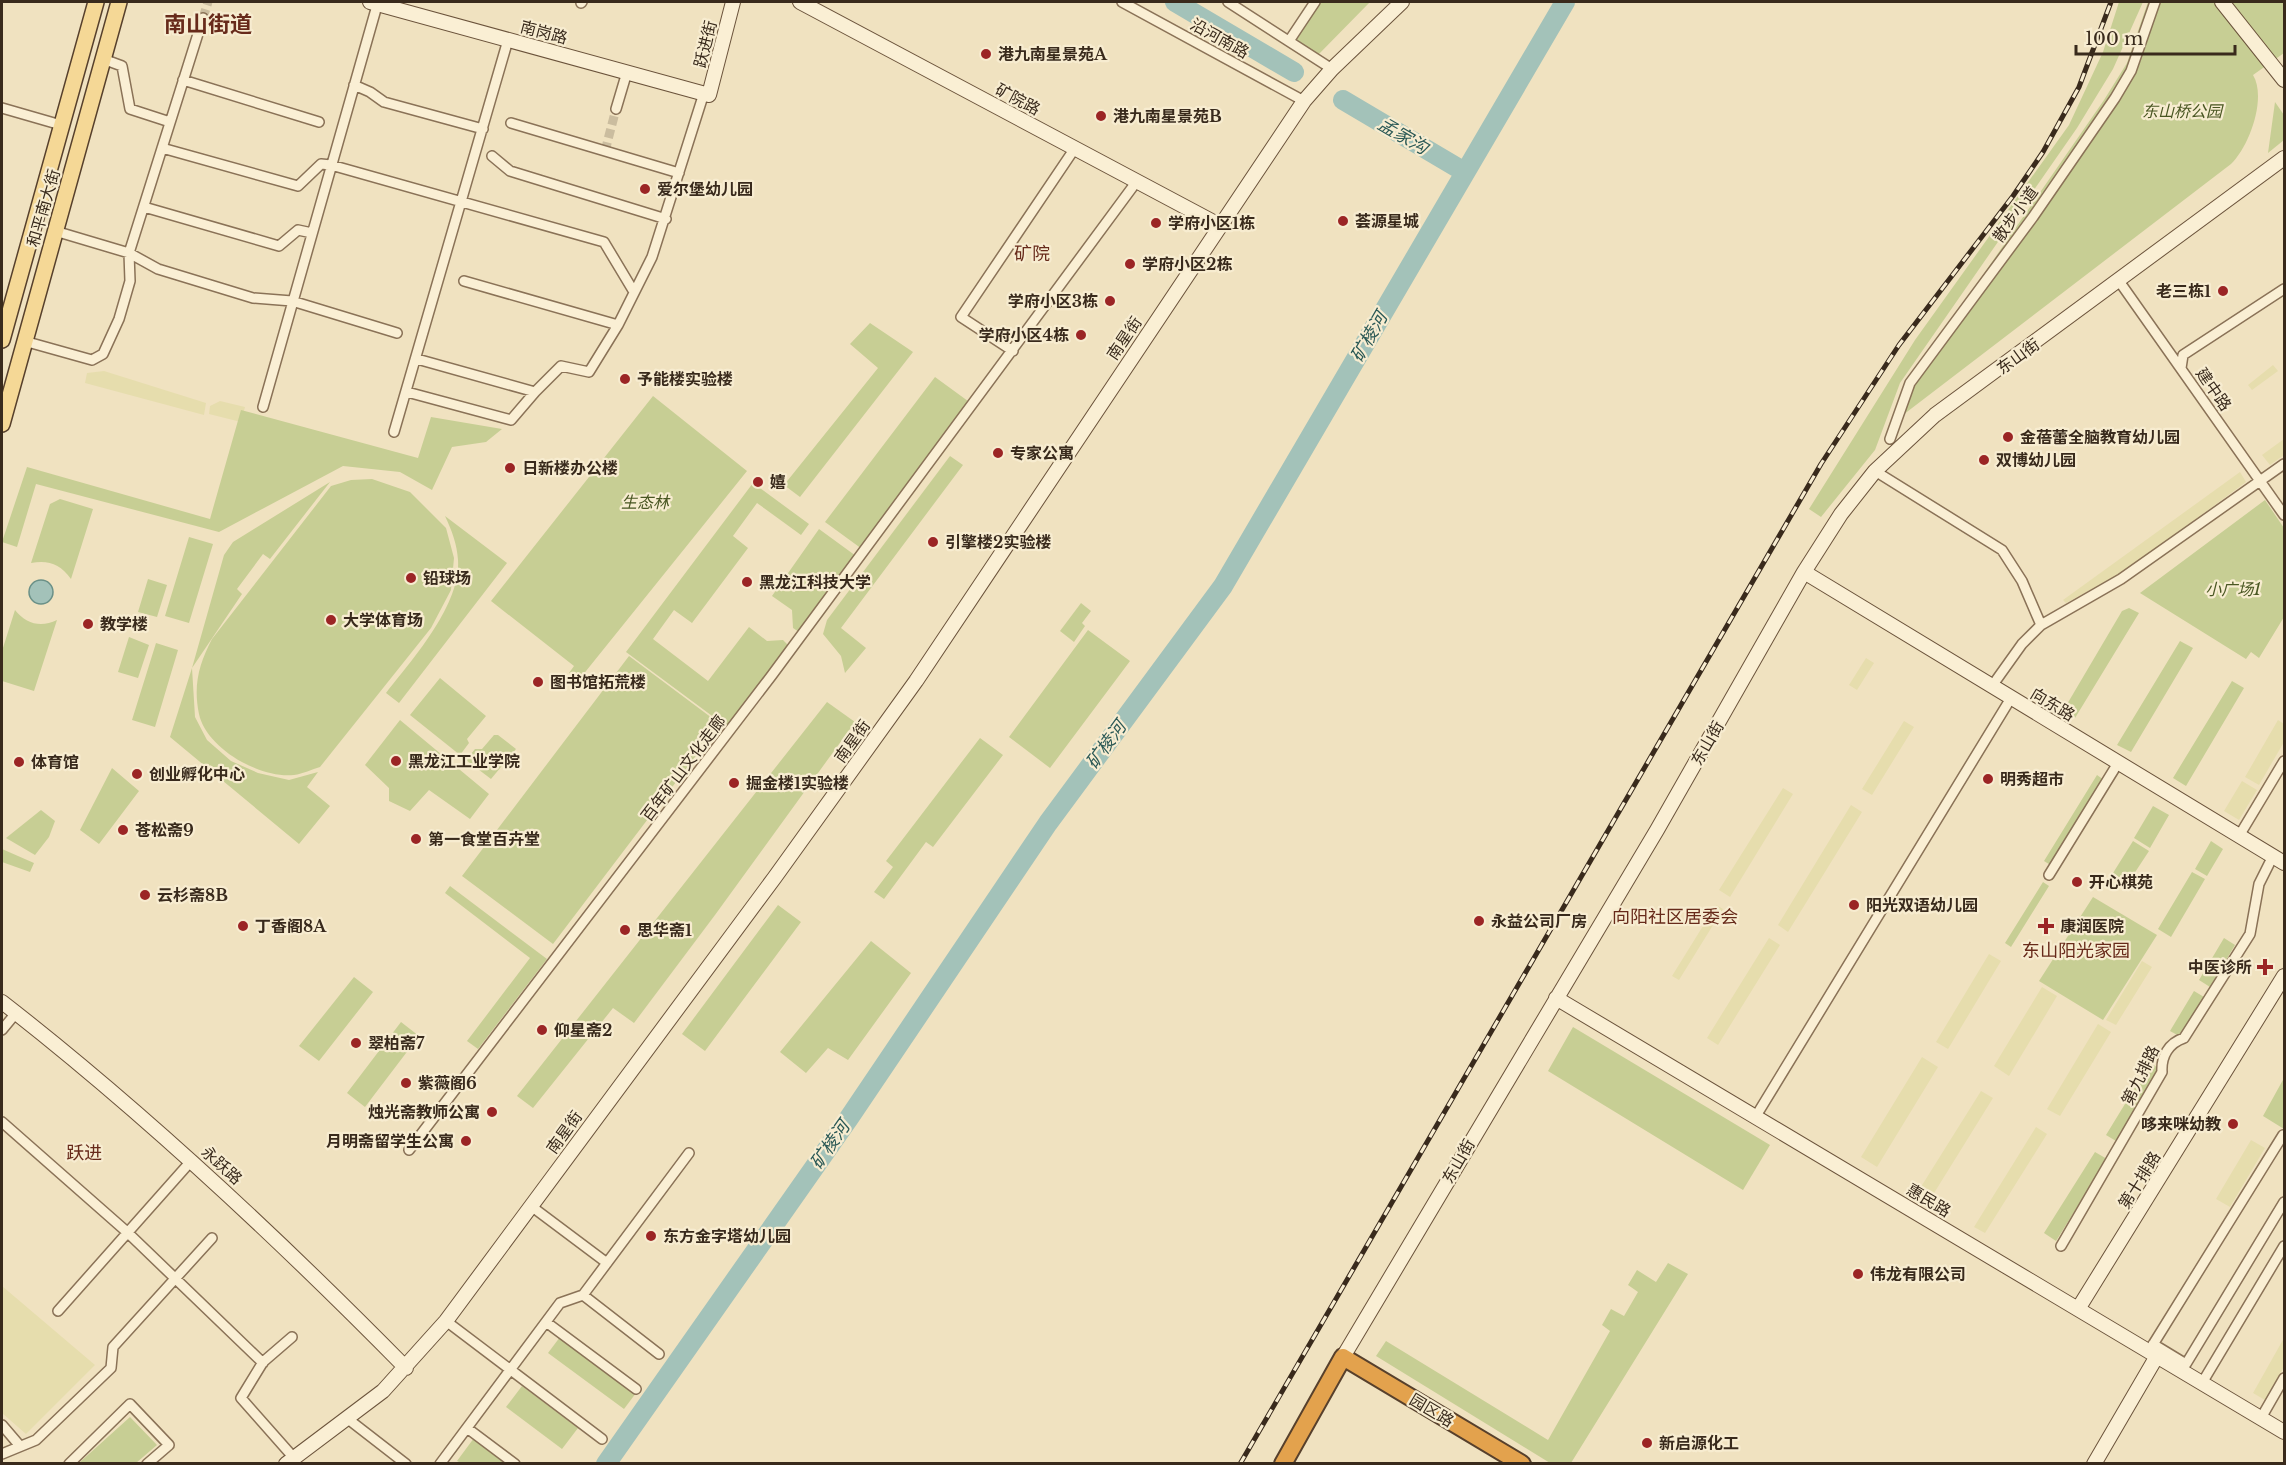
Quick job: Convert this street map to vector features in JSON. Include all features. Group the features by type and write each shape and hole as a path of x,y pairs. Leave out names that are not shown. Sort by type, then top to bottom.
{"highway":[{"name":"东山街","path":"1283,1464 1343,1357"},
{"name":"园区路","path":"1343,1357 1522,1464"}],"main road":[{"name":"和平南大街","path":"2,340 96,2"},
{"name":"和平南大街","path":"2,424 119,2"}],"street":[{"path":"263,406 354,85 375,2"},
{"name":"南岗路","path":"375,2 706,94"},
{"name":"跃进街","path":"706,94 733,2"},
{"name":"矿院路","path":"800,2 1219,225"},
{"name":"沿河南路","path":"1122,2 1304,101"},
{"path":"1228,2 1332,69"},
{"path":"1289,41 1315,2"},
{"name":"南星街","path":"290,1461 348,1419 406,1368 446,1321 775,877 916,681 1304,101 1332,69 1402,2"},
{"name":"散步小道","path":"1890,440 1910,383 2032,217 2126,80 2155,2"},
{"path":"2222,2 2284,80"},
{"path":"24,341 92,360 103,354 119,319 130,281 129,253 202,18"},
{"path":"394,432 508,40"},
{"path":"103,59 122,66 130,109 170,122"},
{"path":"616,109 627,72"},
{"path":"183,80 319,122"},
{"path":"354,85 384,102 483,129"},
{"path":"407,392 512,420 561,366 589,372 618,325 652,256 706,94"},
{"path":"2,108 61,125"},
{"path":"511,123 679,173"},
{"path":"162,148 298,186 321,164 331,165 604,242 634,292"},
{"path":"1013,351 961,317 1075,148"},
{"path":"492,156 510,171 666,219"},
{"name":"东山街","path":"1343,1357 1657,830 1804,572 1841,514 1875,471 1935,416 2284,158"},
{"name":"百年矿山文化走廊","path":"409,1150 591,914 976,402 1137,181"},
{"path":"144,207 279,246 298,230 312,233"},
{"path":"55,231 129,253 158,269 253,298 292,301 397,333"},
{"path":"464,281 618,325"},
{"name":"建中路","path":"2119,281 2284,515"},
{"path":"2181,368 2183,355 2284,289"},
{"path":"417,359 535,392"},
{"path":"1992,686 2022,644 2041,625 2121,579 2284,464"},
{"path":"1875,471 2002,550 2022,581 2041,625"},
{"name":"向东路","path":"1804,572 2279,860"},
{"path":"1756,1116 2011,698"},
{"path":"2240,836 2284,761"},
{"path":"2049,875 2118,763"},
{"name":"第九排路","path":"2061,1245 2162,1072 2161,1061 2174,1042 2184,1038 2250,934 2259,884 2279,860"},
{"name":"第十排路","path":"2078,1309 2284,976"},
{"name":"惠民路","path":"1556,998 2078,1309 2153,1350 2202,1383 2284,1432"},
{"name":"永跃路","path":"2,1002 88,1069 192,1160 298,1259 406,1368"},
{"path":"2,1030 16,1013"},
{"path":"2,1122 176,1278 263,1363"},
{"path":"2094,1464 2153,1350 2283,1135"},
{"path":"440,1464 561,1303 583,1295 689,1153"},
{"path":"58,1311 192,1160"},
{"path":"2153,1350 2186,1364 2284,1202"},
{"path":"531,1206 607,1263"},
{"path":"2,1454 36,1440 111,1368 113,1347 212,1238"},
{"path":"2202,1383 2284,1246"},
{"path":"583,1295 658,1354"},
{"path":"446,1321 602,1439"},
{"path":"546,1322 636,1389"},
{"path":"290,1461 241,1398 263,1363 292,1337"},
{"path":"2261,1418 2284,1378"},
{"path":"69,1464 130,1404 169,1445 147,1464"},
{"path":"348,1419 406,1464"},
{"path":"2,1425 20,1446"},
{"path":"467,1428 515,1464"}],"shaded area":[{"path":"2273,365 2278,371 2252,390 2248,385"},
{"path":"104,371 206,403 204,415 85,383 87,373"},
{"path":"220,401 245,407 241,422 209,414 210,406"},
{"path":"2284,439 2284,455 2270,465 2262,455"},
{"path":"2240,472 2246,482 2127,570 2066,603 2063,600"},
{"path":"1866,658 1874,663 1857,690 1849,685"},
{"path":"2278,720 2284,724 2284,742 2259,785 2245,777"},
{"path":"1904,721 1914,727 1872,795 1862,789"},
{"path":"2242,781 2257,790 2239,820 2224,811"},
{"path":"1783,788 1793,794 1730,897 1719,890"},
{"path":"1851,805 1862,812 1788,932 1778,925"},
{"path":"1716,905 1723,909 1679,980 1672,976"},
{"path":"1769,938 1780,945 1718,1045 1707,1038"},
{"path":"1989,954 2001,961 1948,1049 1936,1042"},
{"path":"2142,961 2152,967 2116,1025 2106,1020"},
{"path":"2042,987 2057,996 2009,1076 1994,1066"},
{"path":"2098,1024 2111,1032 2060,1116 2047,1109"},
{"path":"1922,1057 1938,1067 1877,1167 1861,1157"},
{"path":"1981,1091 1993,1098 1931,1198 1919,1190"},
{"path":"2036,1127 2047,1134 1985,1233 1974,1227"},
{"path":"2251,1140 2265,1148 2230,1207 2216,1199"},
{"path":"2,1286 95,1365 26,1434 2,1413"},
{"path":"2284,1338 2284,1367 2265,1400 2253,1393"}],"green space":[{"path":"1320,2 1370,2 1317,56 1292,40"},
{"path":"2119,2 2143,2 2113,69 2077,128 1900,383 1875,450 1821,517 1809,509 1915,340 2069,125 2103,52"},
{"name":"东山桥公园","path":"2148,2 2284,2 2284,53 2253,75 2257,85 2257,109 2244,146 2231,164 1899,418 1920,366 2104,100 2127,63"},
{"path":"2275,102 2284,115 2284,140 2268,153"},
{"path":"870,323 913,352 800,497 784,485 878,368 850,344"},
{"path":"935,377 972,404 862,549 825,522"},
{"name":"生态林","path":"653,396 747,471 582,676 569,673 574,666 491,601"},
{"path":"241,410 418,458 431,417 502,429 486,442 452,447 432,490 400,472 343,466 219,532 36,484 17,547 2,542 27,467 210,519"},
{"path":"950,456 963,465 841,628 866,648 845,673 841,656 823,634 827,620"},
{"name":"大学体育场","path":"372,479 410,492 446,528 454,558 451,590 431,628 320,767 294,775 266,772 236,759 212,738 204,727 197,703 197,684 204,657 212,639 331,486 351,480"},
{"path":"330,482 270,559 263,554 237,589 242,594 192,668 224,555 233,542"},
{"path":"753,483 809,524 801,535 757,503 733,536 748,548 692,623 674,610 653,639 708,681 749,627 767,641 783,640 788,645 727,727 626,652"},
{"path":"60,499 93,509 71,579 54,564 31,563 50,504"},
{"name":"小广场1","path":"2265,500 2284,528 2284,617 2259,658 2251,652 2246,659 2140,593"},
{"path":"445,516 507,563 399,703 386,693 433,631 452,595 457,577 457,548"},
{"path":"819,529 856,556 799,632 793,628 792,610 772,596"},
{"path":"189,537 213,544 189,623 165,616"},
{"path":"148,579 167,585 157,617 138,612"},
{"path":"1081,603 1091,611 1082,623 1085,626 1074,642 1060,631"},
{"path":"2129,608 2139,613 2075,718 2063,711 2122,611"},
{"path":"15,610 24,619 34,623 45,624 57,620 34,691 2,681 2,651"},
{"path":"1088,630 1130,661 1050,768 1009,737"},
{"path":"129,637 149,645 138,678 118,672"},
{"path":"2180,641 2193,648 2131,752 2117,745"},
{"path":"156,643 178,650 155,727 132,720"},
{"path":"629,656 720,724 553,944 462,876"},
{"path":"192,668 195,717 207,740 231,761 258,773 289,780 318,772 307,787 330,806 299,844 170,737"},
{"path":"440,678 486,716 467,739 469,743 460,755 410,715"},
{"path":"2232,681 2244,688 2186,786 2173,778"},
{"path":"827,702 855,722 634,1023 613,1008 533,1108 517,1096"},
{"path":"400,720 489,794 470,819 429,790 410,811 389,801 389,788 365,765"},
{"path":"494,735 498,735 516,749 491,779 466,760 475,749 482,749"},
{"path":"980,738 1003,755 933,847 926,842 884,899 874,892 893,867 886,861"},
{"path":"112,768 139,791 99,844 80,830"},
{"path":"2097,775 2104,780 2052,866 2044,861"},
{"path":"2153,806 2169,815 2150,848 2134,838"},
{"path":"41,810 55,821 49,837 35,855 6,838"},
{"path":"2133,841 2149,851 2128,883 2113,873"},
{"path":"2211,841 2223,849 2207,876 2195,869"},
{"path":"2,849 34,863 30,872 2,862"},
{"path":"2192,872 2205,879 2171,937 2158,929"},
{"path":"2043,882 2049,886 2011,947 2005,943"},
{"path":"450,886 547,959 478,1049 467,1041 530,958 445,893"},
{"path":"2093,897 2157,935 2103,1020 2039,981"},
{"path":"778,905 801,922 705,1051 682,1034"},
{"path":"2224,938 2235,945 2210,987 2199,980"},
{"path":"871,941 911,973 848,1060 828,1048 806,1073 780,1052"},
{"path":"354,977 373,992 319,1061 299,1046"},
{"path":"2194,991 2204,997 2181,1037 2170,1031"},
{"path":"401,1022 419,1036 365,1107 347,1093"},
{"path":"1573,1027 1770,1145 1743,1190 1548,1071"},
{"path":"2150,1063 2160,1069 2116,1141 2106,1135"},
{"path":"2284,1078 2284,1129 2263,1116"},
{"path":"2095,1152 2107,1159 2056,1241 2044,1233"},
{"path":"1668,1263 1688,1274 1571,1463 1550,1463 1376,1356 1386,1341 1548,1440 1610,1331 1602,1325 1611,1309 1624,1316 1638,1292 1628,1285 1637,1270 1656,1282"},
{"path":"560,1337 636,1393 624,1409 548,1353"},
{"path":"522,1386 578,1428 562,1449 506,1407"},
{"path":"130,1417 157,1445 136,1463 79,1463"},
{"path":"474,1438 509,1463 461,1463 457,1461"}],"water":[{"path":"41,580 46,581 52,587 52,597 46,603 41,604 36,603 30,597 29,592 30,587 36,581"}],"waterway":[{"name":"孟家沟","path":"1175,2 1294,72"},
{"name":"矿棱河","path":"606,1464 849,1118 1048,823 1223,586 1565,2"},
{"name":"孟家沟","path":"1343,100 1463,171"}],"tunnel":[{"path":"203,18 208,2"},
{"path":"605,151 616,109"}],"railway":[{"path":"1240,1464 1821,464 1899,345 2013,196 2043,152 2079,87 2111,2"}],"place":[{"name":"港九南星景苑A","path":"986,54"},
{"name":"港九南星景苑B","path":"1101,116"},
{"name":"爱尔堡幼儿园","path":"645,189"},
{"name":"荟源星城","path":"1343,221"},
{"name":"学府小区1栋","path":"1156,223"},
{"name":"学府小区2栋","path":"1130,264"},
{"name":"老三栋1","path":"2223,291"},
{"name":"学府小区3栋","path":"1110,301"},
{"name":"学府小区4栋","path":"1081,335"},
{"name":"予能楼实验楼","path":"625,379"},
{"name":"金蓓蕾全脑教育幼儿园","path":"2008,437"},
{"name":"专家公寓","path":"998,453"},
{"name":"双博幼儿园","path":"1984,460"},
{"name":"日新楼办公楼","path":"510,468"},
{"name":"嬉","path":"758,482"},
{"name":"引擎楼2实验楼","path":"933,542"},
{"name":"铅球场","path":"411,578"},
{"name":"黑龙江科技大学","path":"747,582"},
{"name":"大学体育场","path":"331,620"},
{"name":"教学楼","path":"88,624"},
{"name":"图书馆拓荒楼","path":"538,682"},
{"name":"黑龙江工业学院","path":"396,761"},
{"name":"体育馆","path":"19,762"},
{"name":"创业孵化中心","path":"137,774"},
{"name":"明秀超市","path":"1988,779"},
{"name":"掘金楼1实验楼","path":"734,783"},
{"name":"苍松斋9","path":"123,830"},
{"name":"第一食堂百卉堂","path":"416,839"},
{"name":"开心棋苑","path":"2077,882"},
{"name":"云杉斋8B","path":"145,895"},
{"name":"阳光双语幼儿园","path":"1854,905"},
{"name":"永益公司厂房","path":"1479,921"},
{"name":"丁香阁8A","path":"243,926"},
{"name":"康润医院","path":"2046,926"},
{"name":"思华斋1","path":"625,930"},
{"name":"中医诊所","path":"2265,967"},
{"name":"仰星斋2","path":"542,1030"},
{"name":"翠柏斋7","path":"356,1043"},
{"name":"紫薇阁6","path":"406,1083"},
{"name":"烛光斋教师公寓","path":"492,1112"},
{"name":"哆来咪幼教","path":"2233,1124"},
{"name":"月明斋留学生公寓","path":"466,1141"},
{"name":"东方金字塔幼儿园","path":"651,1236"},
{"name":"伟龙有限公司","path":"1858,1274"},
{"name":"新启源化工","path":"1647,1443"}],"district":[{"name":"南山街道","path":"208,24"},
{"name":"矿院","path":"1032,254"},
{"name":"向阳社区居委会","path":"1675,917"},
{"name":"东山阳光家园","path":"2076,951"},
{"name":"跃进","path":"84,1153"}]}
